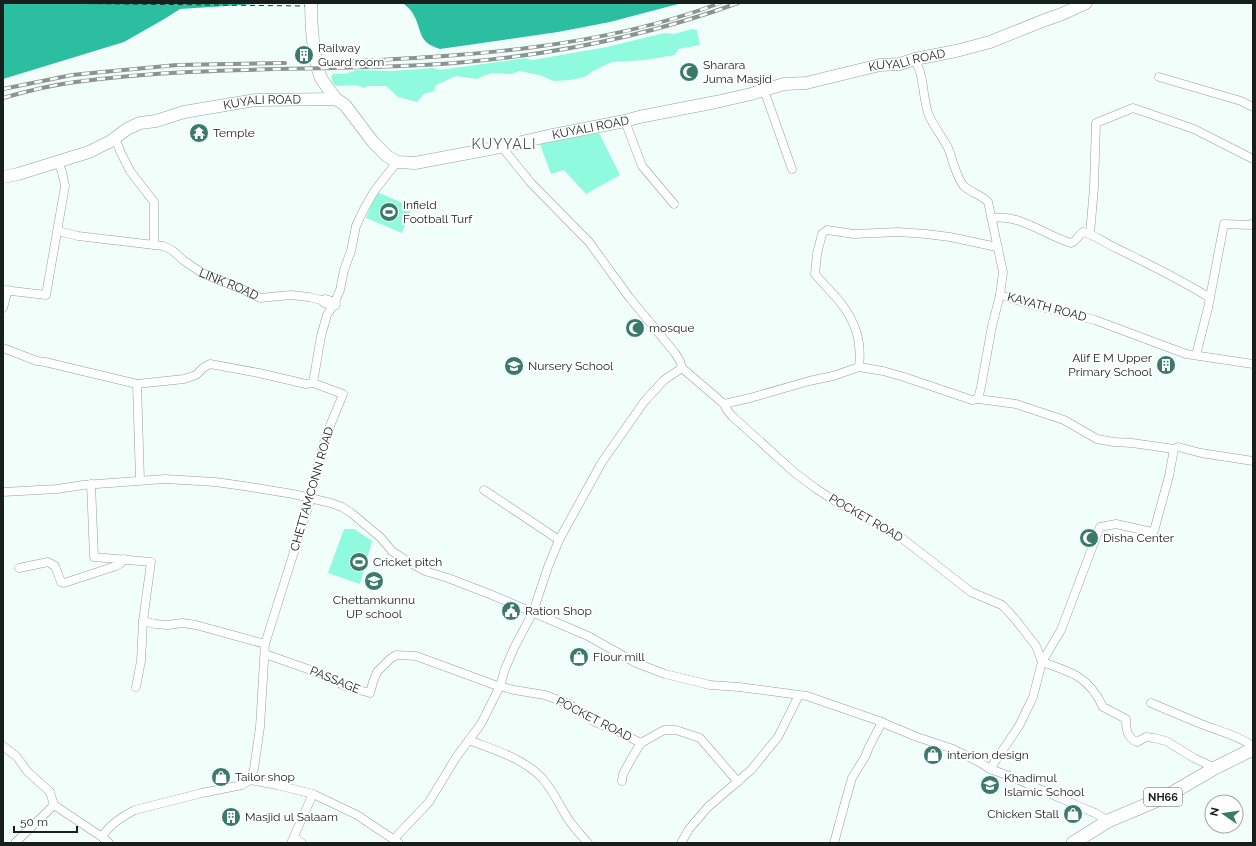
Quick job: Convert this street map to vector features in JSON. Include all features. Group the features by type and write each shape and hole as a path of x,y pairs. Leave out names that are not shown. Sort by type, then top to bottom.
{"main road":[{"name":"KUYALI ROAD","path":"397,162 414,163 626,122 638,117 735,98 784,84 806,83 880,65 900,64 915,59 956,51 990,42 1086,3"},
{"path":"311,4 314,43 318,68 322,79 336,99 345,105 373,142 387,156 397,162"},
{"name":"KUYALI ROAD","path":"3,177 90,152 140,124 156,121 184,112 256,100 336,99"},
{"name":"NH66","path":"1073,843 1108,821 1165,797 1215,768 1253,750"}],"street":[{"name":"KAYATH ROAD","path":"915,59 921,74 928,113 947,146 958,176 971,192 984,197 988,202 1003,272 1000,295 1095,320 1176,351 1253,364"},
{"path":"1159,77 1241,101 1253,107"},
{"path":"764,90 792,169"},
{"path":"1090,234 1094,187 1096,123 1133,108 1194,129 1253,159"},
{"path":"626,122 642,166 674,204"},
{"path":"116,138 121,153 130,171 154,202 154,245"},
{"path":"3,746 16,757 27,771 50,792 54,805 105,840 106,830 127,814 135,810 202,793 242,785 250,780 313,794 357,815 397,841 429,802 468,740 481,724 500,686 514,648 533,612 559,540 602,462 618,438 653,392 664,380 682,368 675,353 629,297 589,242 531,183 501,146"},
{"path":"3,308 5,290 46,295 65,186 58,162"},
{"path":"3,348 37,361 137,384 184,379 196,375 210,364 306,384 313,383 329,303 340,290 344,270 351,251 356,226 375,190 397,162"},
{"path":"992,218 1003,217 1015,220 1071,243 1075,242 1079,235 1083,232 1090,234 1185,282 1210,298"},
{"path":"1196,355 1210,298 1224,224 1250,225 1253,223"},
{"path":"859,367 860,355 856,329 840,302 823,285 815,274 815,265 822,234 827,230 854,234 898,232 926,234 950,237 997,247"},
{"name":"LINK ROAD","path":"58,231 78,236 154,245 172,250 183,260 202,273 260,298 291,295 308,297 329,303"},
{"path":"978,399 992,326 1000,295"},
{"path":"724,404 833,376 859,367 898,375 972,400 978,399 1016,404 1064,420 1097,439 1174,449 1178,447 1213,455 1253,461"},
{"name":"POCKET ROAD","path":"682,368 724,404 732,416 814,488 841,505 866,517 904,539 972,592 1002,605 1036,646 1042,662"},
{"name":"CHETTAMCONN ROAD","path":"250,780 254,769 260,727 265,644 311,498 325,441 337,412 342,394 313,383"},
{"path":"137,384 140,480"},
{"path":"990,769 1019,726 1033,697 1042,662 1061,630 1100,527 1116,524 1152,532 1154,531 1169,476 1174,449"},
{"path":"3,492 57,490 91,484 165,479 215,482 293,494 342,507 380,538 392,551 425,571 448,578 533,612 604,644 636,663 665,674 710,685 739,687 799,695 826,702 953,749 990,769 1089,810 1108,821"},
{"path":"91,484 94,557 151,562 136,687"},
{"path":"484,490 559,540"},
{"path":"19,568 48,562 55,566 61,582 64,583 116,566 124,559"},
{"path":"143,621 168,625 182,624 196,626 265,644"},
{"name":"PASSAGE","path":"265,654 319,673 345,686 370,693 378,672 390,659 396,655 403,654 420,657 452,670 500,686"},
{"path":"1042,662 1070,672 1090,686 1099,699 1102,707 1126,719 1126,728 1132,740 1137,742 1146,737 1166,742 1215,768"},
{"name":"POCKET ROAD","path":"500,686 545,695 569,704 595,722 641,743"},
{"path":"681,843 689,829 708,807 751,770 778,737 799,695"},
{"path":"1151,703 1201,724 1227,732 1253,746"},
{"path":"834,843 852,778 865,757 882,722"},
{"name":"POCKET ROAD","path":"622,781 623,774 641,743 664,730 676,730 700,738 738,782"},
{"path":"468,740 521,762 535,772 543,779 558,800 566,815 588,843"},
{"path":"302,843 292,840 313,794"},
{"path":"15,843 54,805"}],"shaded area":[{"path":"3,3 272,3 180,9 124,42 3,79"},
{"path":"403,3 682,3 610,22 558,32 440,49 432,46 423,39 412,12"},
{"path":"692,29 697,30 700,45 678,49 675,55 645,60 612,62 593,71 585,77 570,80 554,81 539,75 519,71 512,74 494,73 477,79 456,76 436,85 434,91 424,94 417,102 398,97 386,86 367,86 364,88 356,85 336,86 331,77 333,74 345,74 357,70 392,71 433,68 440,70 526,58 531,60 607,47 664,33 674,34"},
{"path":"599,133 620,175 586,194 564,170 551,174 540,144"},
{"name":"Infield Football Turf","path":"377,192 412,207 402,233 366,218"},
{"path":"344,529 354,529 372,541 360,584 328,573"}],"ferry route":[{"path":"34,3 305,6"},
{"path":"316,4 323,3"}],"railway":[{"path":"337,62 434,57 531,48 627,31 720,3"},
{"path":"3,98 40,88 67,83 163,73 423,65 543,53 622,37 700,16 738,3"},
{"path":"3,89 72,75 177,65 285,63"}],"place":[{"name":"Railway Guard room","path":"304,55"},
{"name":"Sharara Juma Masjid","path":"689,72"},
{"name":"Temple","path":"199,133"},
{"name":"Infield Football Turf","path":"389,212"},
{"name":"mosque","path":"635,328"},
{"name":"Alif E M Upper Primary School","path":"1166,365"},
{"name":"Nursery School","path":"514,366"},
{"name":"Disha Center","path":"1089,538"},
{"name":"Cricket pitch","path":"359,562"},
{"name":"Chettamkunnu UP school","path":"374,581"},
{"name":"Ration Shop","path":"511,611"},
{"name":"Flour mill","path":"579,657"},
{"name":"interion design","path":"933,755"},
{"name":"Tailor shop","path":"221,777"},
{"name":"Khadimul Islamic School","path":"990,785"},
{"name":"Chicken Stall","path":"1073,814"},
{"name":"Masjid ul Salaam","path":"231,817"}],"district":[{"name":"KUYYALI","path":"504,144"}]}
